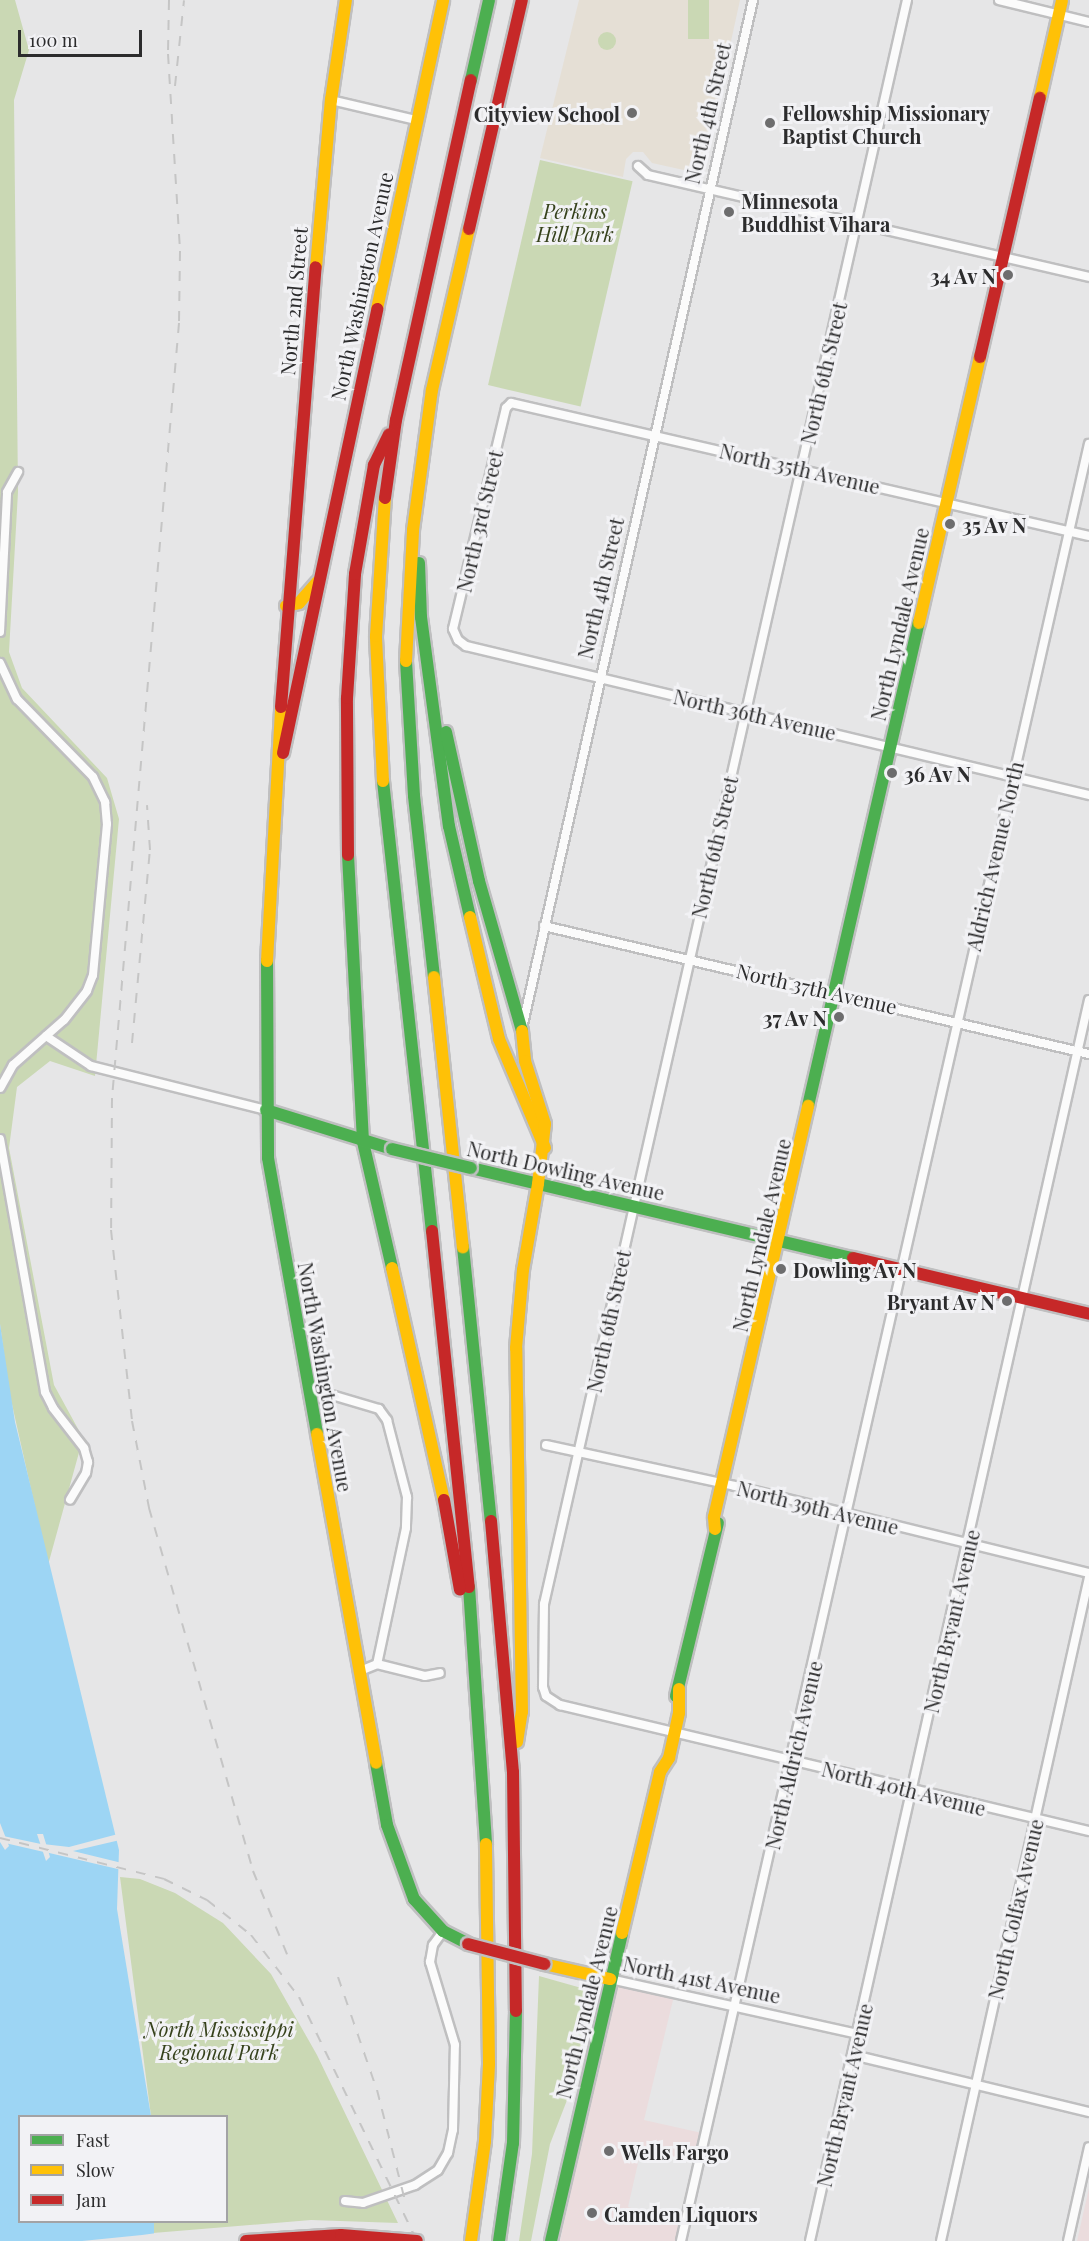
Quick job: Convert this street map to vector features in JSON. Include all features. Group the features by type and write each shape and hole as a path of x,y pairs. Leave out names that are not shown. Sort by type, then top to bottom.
{"main road":[{"name":"North 2nd Street","path":"286,606 331,100 346,0"},
{"name":"North Washington Avenue","path":"276,782 315,609 318,581 443,0"},
{"path":"471,2241 485,2141 489,2064 489,1898 463,1512 381,760 376,577 396,420 489,0"},
{"path":"499,2241 513,2143 517,2067 513,1772 487,1474 407,712 409,573 432,390 522,0"},
{"name":"North Lyndale Avenue","path":"551,2241 610,1979 660,1772 669,1758 671,1731 679,1689 734,1442 826,1036 838,993 845,953 1062,0"},
{"path":"432,390 419,575 421,617 433,692 446,811 499,1040 546,1148"},
{"path":"396,420 374,465 355,574 349,639 347,807 363,1143 447,1514 479,1729"},
{"name":"North Washington Avenue","path":"318,581 299,603 286,606 266,999 268,1158 393,1846 414,1899 443,1931 468,1944"},
{"path":"433,692 441,708 479,881 522,1031"},
{"name":"North 4th Street","path":"513,1772 522,1712 517,1334 523,1270 546,1148 543,1114 525,1061 522,1031"},
{"name":"North Dowling Avenue","path":"266,1110 363,1143 1089,1314"},
{"name":"North 41st Avenue","path":"468,1944 610,1979"},
{"path":"246,2241 318,2235 417,2241"}],"street":[{"name":"North 4th Street","path":"522,1031 753,0"},
{"name":"North 6th Street","path":"546,1696 543,1679 544,1604 907,0"},
{"path":"999,0 1089,22"},
{"path":"331,100 417,120"},
{"path":"638,166 648,175 1089,278"},
{"name":"North 35th Avenue","path":"511,403 654,434 1089,536"},
{"name":"North 3rd Street","path":"458,640 453,629 506,408 511,403"},
{"name":"Aldrich Avenue North","path":"901,1268 1089,444"},
{"path":"0,632 7,492 18,472"},
{"name":"North 36th Avenue","path":"458,640 466,646 892,746 1089,795"},
{"path":"0,663 17,699 93,777 105,802 107,824 93,975 80,1004 13,1065 0,1088"},
{"name":"North 37th Avenue","path":"544,926 689,958 1089,1054"},
{"name":"North Bryant Avenue","path":"810,2241 1089,1000"},
{"name":"North Dowling Avenue","path":"46,1036 91,1066 266,1110"},
{"path":"0,1139 45,1392 52,1408 84,1448 88,1462 82,1481 70,1500"},
{"name":"North Aldrich Avenue","path":"681,2241 792,1761 901,1268"},
{"path":"308,1388 368,1402 379,1408 387,1420 408,1514 377,1664"},
{"name":"North 39th Avenue","path":"546,1445 726,1484 1089,1575"},
{"name":"North Colfax Avenue","path":"941,2241 1089,1575"},
{"path":"360,1671 377,1664 426,1676 440,1673"},
{"name":"North 40th Avenue","path":"546,1696 560,1705 1089,1832"},
{"path":"345,2201 363,2203 415,2185 438,2170 448,2153 453,2130 455,2045 430,1962 433,1946 443,1931"},
{"name":"North 41st Avenue","path":"610,1979 736,2005 858,2034"},
{"path":"853,2055 1089,2112"},
{"path":"1068,2241 1089,2147"}],"shaded area":[{"name":"Cityview School","path":"579,0 740,0 702,174 652,163 643,152 633,152 626,159 623,177 540,158"},
{"path":"622,1985 674,1996 644,2120 702,2133 695,2162 641,2150 628,2207 683,2222 678,2241 560,2241 615,1990"},
{"path":"1089,2188 1089,2241 1077,2241"}],"green space":[{"path":"0,0 15,0 29,50 14,100 18,492 9,652 22,688 107,778 119,819 95,1076 50,1061 17,1087 9,1148 54,1385 83,1438 48,1565 9,1391 0,1324"},
{"path":"688,0 709,0 709,39 688,39"},
{"path":"603,32 611,32 616,37 614,48 603,50 598,45 598,37"},
{"name":"Perkins Hill Park","path":"540,160 633,181 581,406 488,385"},
{"name":"North Mississippi Regional Park","path":"120,1877 140,1879 175,1893 223,1923 271,1974 317,2055 398,2223 311,2220 153,2233 153,2223 228,2223 228,2115 151,2115"},
{"path":"539,1976 585,1989 593,2005 576,2077 550,2144 531,2241 519,2241 532,2154"}],"water":[{"path":"0,1324 15,1422 119,1850 117,1909 151,2115 18,2115 18,2223 154,2223 154,2241 0,2241 0,1842 5,1850 9,1846 0,1823","holes":["37,1834 43,1834 50,1857 46,1861"]}],"pier":[{"path":"118,1834 120,1840 73,1851 122,1863 122,1870 45,1852 43,1844 69,1847"},
{"path":"3,1836 41,1844 44,1852 5,1843"},
{"path":"157,2233 157,2241 82,2241 142,2235"}],"railway":[{"path":"169,0 168,54 180,251 179,323 112,1098 111,1230 132,1421 149,1508 253,1871 289,1959"},
{"path":"175,86 184,0"},
{"path":"132,1043 150,850 147,805"},
{"path":"0,1838 164,1879 207,1900 251,1935 299,1997 417,2241"},
{"path":"338,1977 377,2090 405,2201"}],"traffic: fast":[{"path":"471,80 489,0"},
{"path":"419,563 421,617 449,826 470,917"},
{"path":"808,1106 919,623"},
{"path":"406,661 414,796 434,977"},
{"path":"446,732 479,881 522,1031"},
{"path":"383,781 432,1231"},
{"path":"348,855 363,1142 392,1268"},
{"path":"267,961 268,1158 317,1434"},
{"path":"266,1110 392,1149"},
{"path":"392,1149 471,1168"},
{"path":"471,1168 853,1258"},
{"path":"463,1247 491,1521"},
{"path":"676,1696 718,1523"},
{"path":"469,1587 486,1844"},
{"path":"376,1763 387,1825 414,1899 443,1931 468,1944"},
{"path":"551,2241 622,1933"},
{"path":"499,2241 513,2143 516,2011"}],"traffic: slow":[{"path":"316,267 331,100 346,0"},
{"path":"377,309 443,0"},
{"path":"1040,98 1062,0"},
{"path":"406,661 413,530 432,390 469,229"},
{"path":"919,623 980,357"},
{"path":"383,781 376,636 385,498"},
{"path":"286,606 299,603 317,582"},
{"path":"267,961 281,707"},
{"path":"470,917 499,1039 545,1148"},
{"path":"434,977 463,1247"},
{"path":"522,1031 525,1061 545,1124 538,1184"},
{"path":"715,1529 714,1517 808,1106"},
{"path":"517,1742 522,1712 516,1348 523,1270 538,1184"},
{"path":"392,1268 444,1500"},
{"path":"317,1434 376,1763"},
{"path":"622,1933 660,1772 669,1758 679,1713 679,1689"},
{"path":"471,2241 485,2141 489,2064 486,1844"},
{"path":"544,1964 610,1979"}],"traffic: jam":[{"path":"469,229 522,0"},
{"path":"385,498 396,420 471,80"},
{"path":"980,357 1040,98"},
{"path":"281,707 316,267"},
{"path":"283,753 377,309"},
{"path":"348,855 347,698 355,574 374,465 389,434"},
{"path":"432,1231 469,1587"},
{"path":"853,1258 1089,1314"},
{"path":"444,1500 460,1590"},
{"path":"491,1521 513,1772 516,2011"},
{"path":"468,1944 544,1964"},
{"path":"246,2241 341,2235 417,2241"}],"place":[{"name":"Cityview School","path":"632,113"},
{"name":"Fellowship Missionary Baptist Church","path":"770,123"},
{"name":"Minnesota Buddhist Vihara","path":"729,212"},
{"name":"34 Av N","path":"1008,275"},
{"name":"35 Av N","path":"950,524"},
{"name":"36 Av N","path":"892,773"},
{"name":"37 Av N","path":"839,1017"},
{"name":"Dowling Av N","path":"781,1269"},
{"name":"Bryant Av N","path":"1007,1301"},
{"name":"Wells Fargo","path":"609,2151"},
{"name":"Camden Liquors","path":"592,2213"}]}
